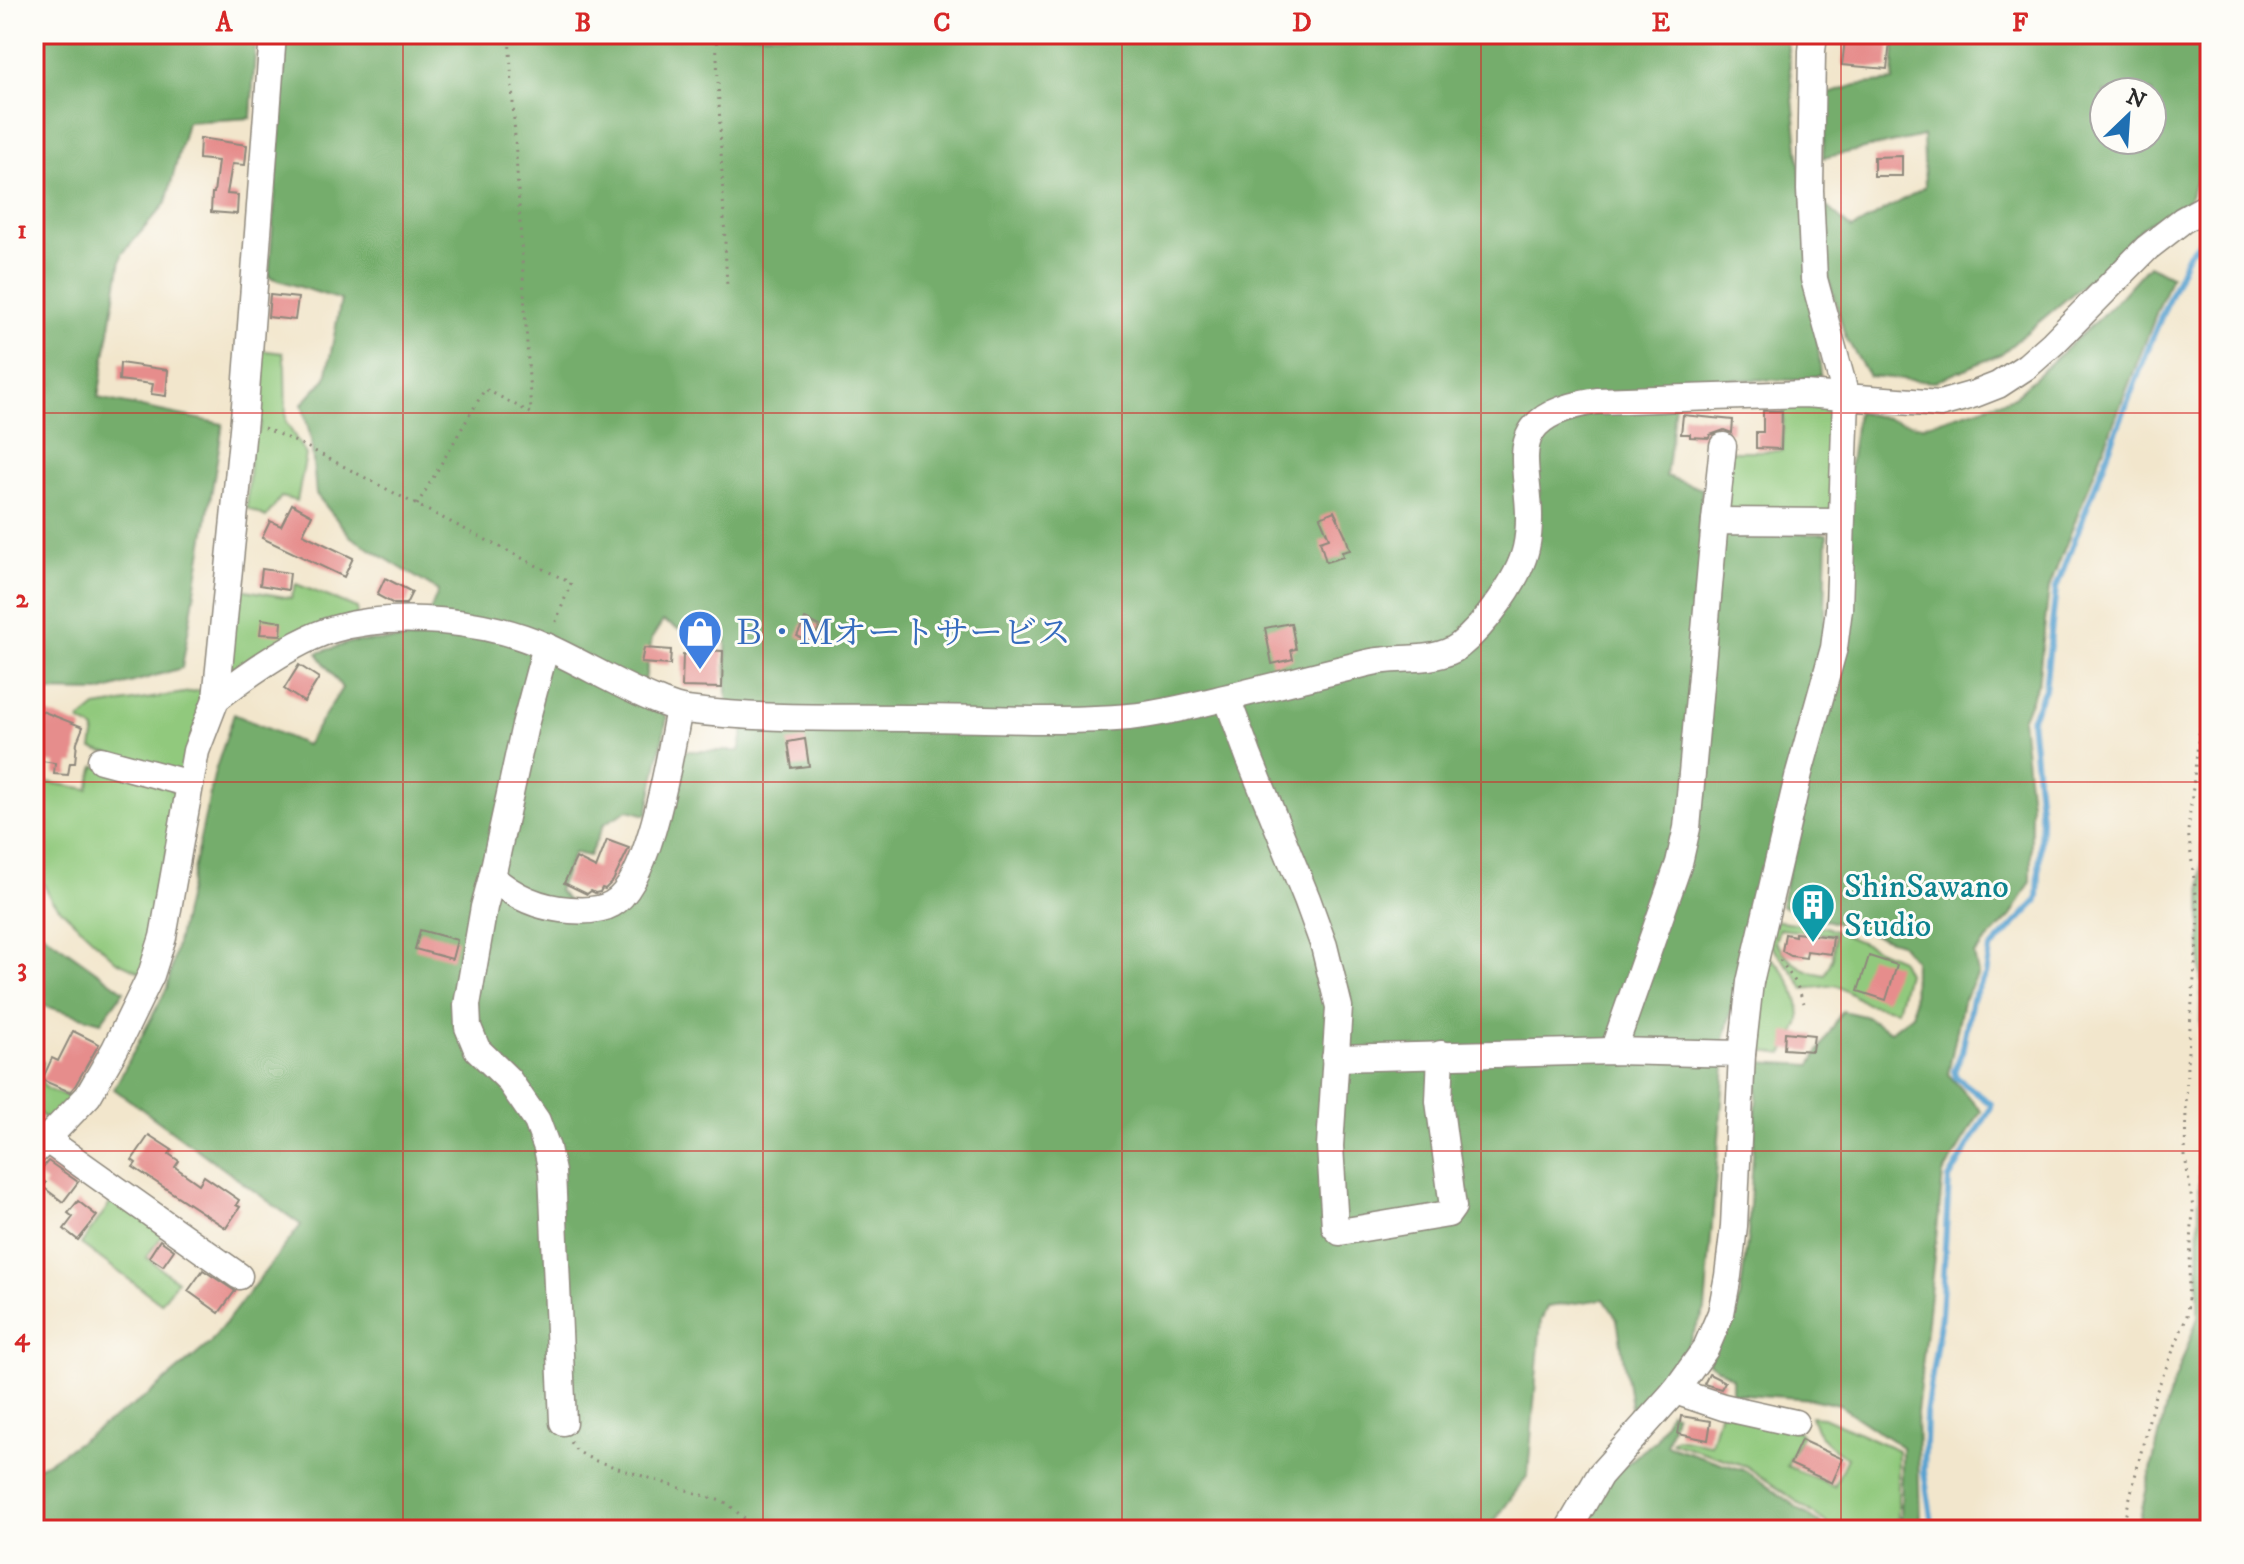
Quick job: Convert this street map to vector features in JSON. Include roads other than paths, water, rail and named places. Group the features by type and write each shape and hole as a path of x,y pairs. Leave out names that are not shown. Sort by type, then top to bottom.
{"street":[{"path":"239,1276 41,1146 88,1096 151,975 163,937 199,742 216,699 244,419 273,34"},
{"path":"1568,1530 1600,1475 1675,1391 1706,1348 1721,1313 1734,1226 1742,1054 1750,982 1799,773 1834,648 1839,609 1846,396 1814,279 1810,190 1814,34"},
{"path":"216,699 284,652 332,629 370,623 435,620 498,631 546,646 627,689 679,709 748,716 1130,717 1227,698 1378,661 1439,655 1457,647 1493,610 1516,577 1526,547 1528,514 1524,452 1531,430 1559,410 1597,401 1804,394 1940,404 1975,394 1998,385 2027,366 2147,248 2183,220 2210,205"},
{"path":"1613,1051 1679,863 1687,828 1723,446"},
{"path":"1715,521 1841,522"},
{"path":"546,646 484,907 467,1005 468,1027 477,1049 508,1079 537,1121 547,1148 552,1172 563,1422"},
{"path":"1227,698 1307,899 1324,946 1339,1007 1330,1146 1335,1227 1340,1232 1448,1214 1453,1207 1439,1101 1441,1054"},
{"path":"492,877 509,892 555,909 600,909 615,903 627,889 647,849 679,709"},
{"path":"101,760 190,784"},
{"path":"1335,1058 1613,1051 1742,1054"},
{"path":"1675,1391 1723,1407 1795,1423"}],"waterway":[{"path":"1930,1530 1932,1523 1924,1471 1926,1414 1941,1315 1949,1179 1991,1108 1991,1104 1956,1077 1954,1071 1962,1052 1972,999 1986,975 1990,950 2038,897 2041,819 2031,719 2045,689 2056,588 2153,336 2188,254 2209,230 2210,218"}],"place":[{"name":"Ｂ・Ｍオートサービス","path":"700,671"},
{"name":"ShinSawano Studio","path":"1813,944"}]}
